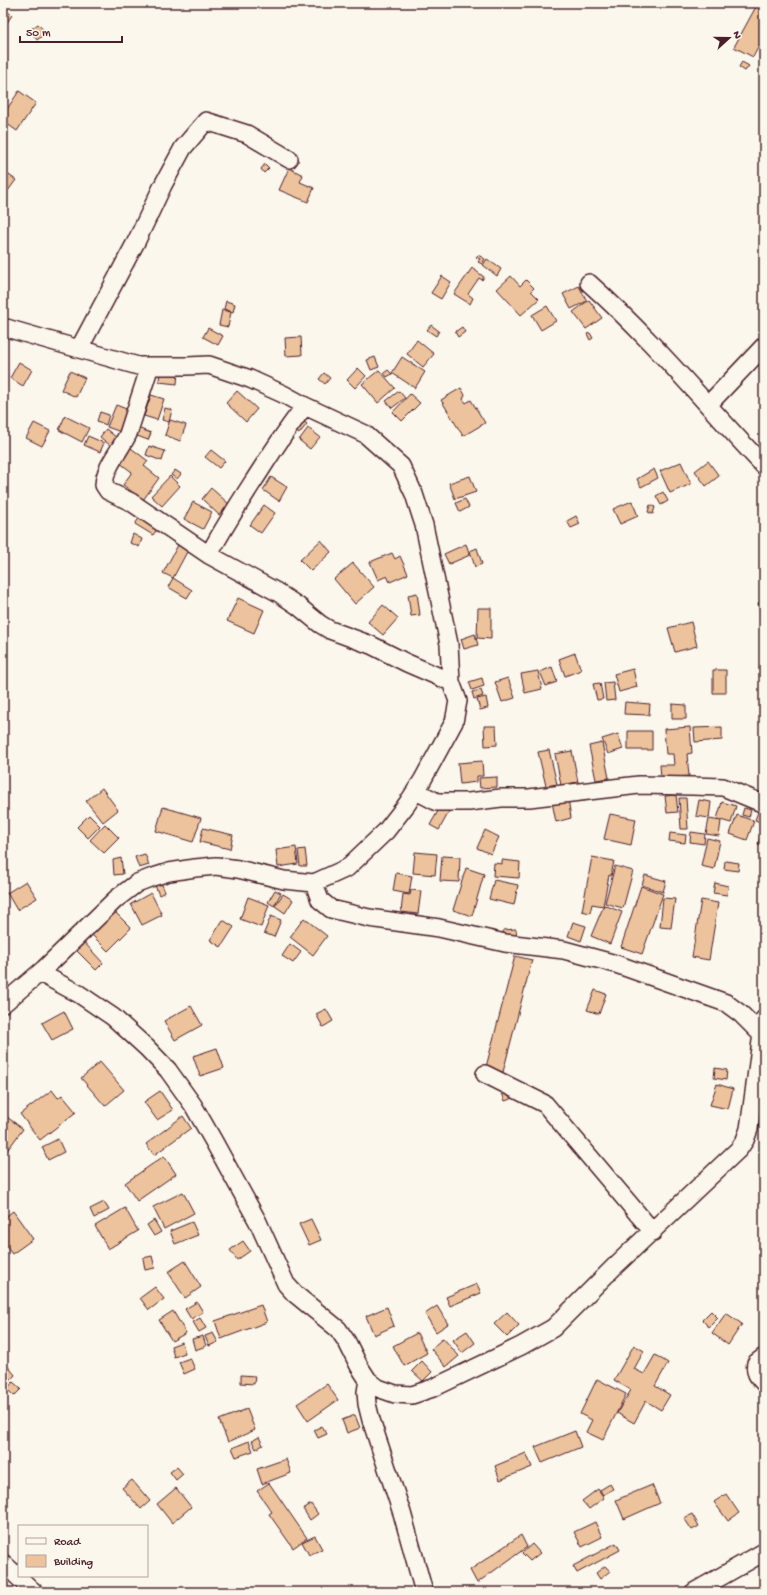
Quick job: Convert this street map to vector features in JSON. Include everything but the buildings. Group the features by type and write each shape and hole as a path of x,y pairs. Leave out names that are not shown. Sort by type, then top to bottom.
{"street":[{"path":"79,349 137,240 163,185 183,148 206,121 247,134 289,159"},
{"path":"589,282 613,304 764,466"},
{"path":"3,327 138,366 187,366 209,364 257,382 365,434 401,466 414,494 424,525 449,644 451,682 458,701 454,722 416,791 386,831 347,868 314,883 284,880 238,869 216,866 182,870 150,878 128,889 116,899 40,973 3,1004"},
{"path":"708,405 764,346"},
{"path":"150,366 128,434 106,471 104,485 108,491 131,502 208,555 277,592 330,630 371,645 407,663 451,682"},
{"path":"208,555 225,524 267,459 287,429 305,406"},
{"path":"416,791 437,802 469,802 501,798 529,798 639,785 700,786 723,787 764,804"},
{"path":"40,973 79,994 113,1017 168,1070 193,1105 258,1222 286,1284 295,1294 338,1329 368,1380 378,1388 395,1394 412,1395 433,1388 553,1328 739,1150 757,1123 763,1027 726,1003 616,964 564,950 505,943 439,928 369,918 331,909 320,900 314,883"},
{"path":"484,1074 545,1104 653,1232"},
{"path":"764,1357 756,1362 755,1368 758,1377 764,1383"},
{"path":"368,1380 366,1392 371,1420 402,1513 424,1592"},
{"path":"694,1592 764,1552"},
{"path":"3,1563 34,1592"}]}
